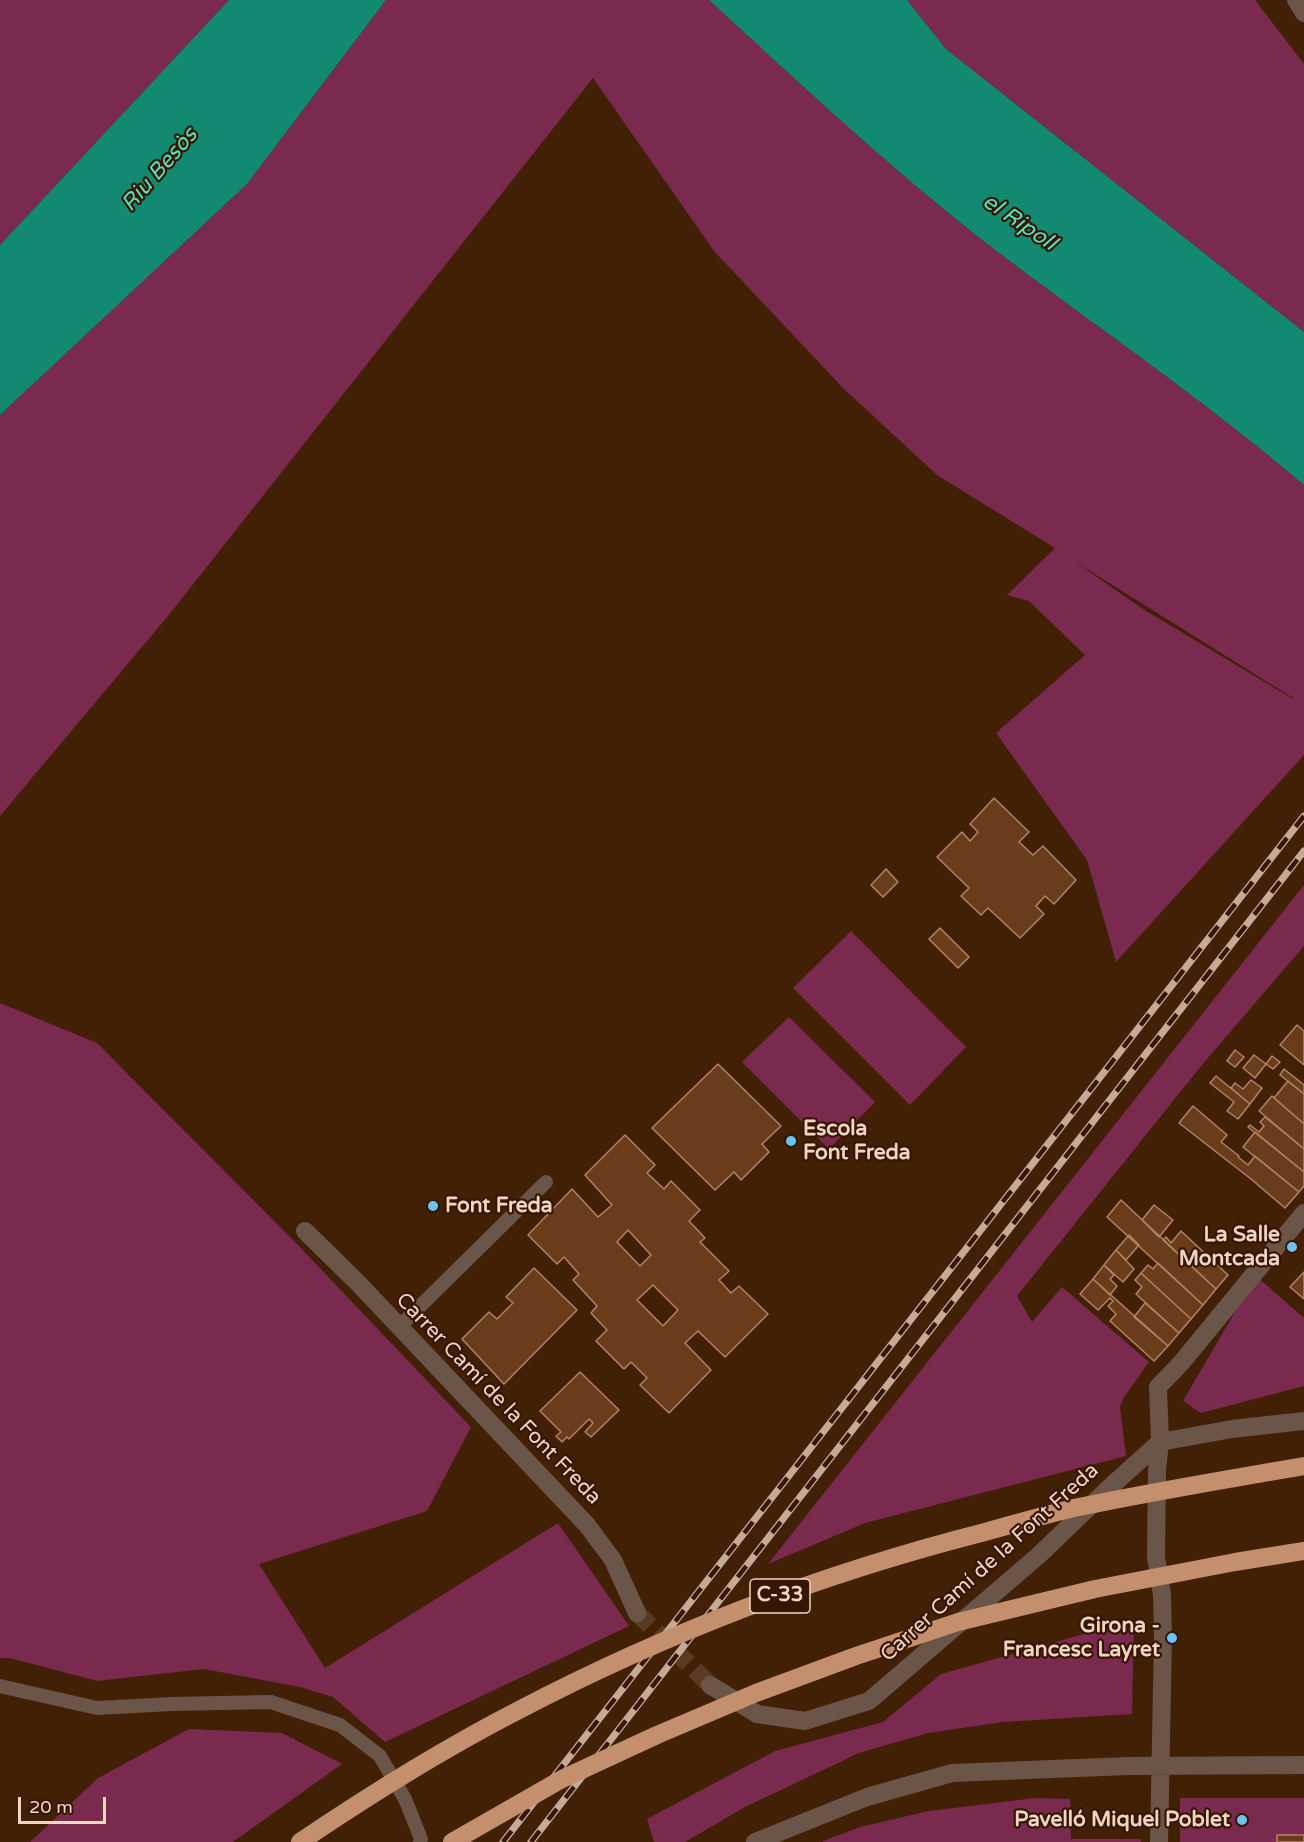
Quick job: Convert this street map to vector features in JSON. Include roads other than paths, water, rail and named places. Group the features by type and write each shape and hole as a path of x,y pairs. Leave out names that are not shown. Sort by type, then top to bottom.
{"highway":[{"name":"C-33","path":"300,1842 370,1795 518,1710 621,1661 744,1610 827,1579 935,1545 1072,1509 1304,1466"},
{"path":"452,1842 572,1774 756,1693 856,1656 958,1622 1095,1589 1304,1551"}],"street":[{"path":"1296,0 1304,13"},
{"path":"1159,1842 1163,1618 1156,1557 1157,1470 1160,1442 1158,1387 1182,1362 1304,1213"},
{"name":"Carrer Camí de la Font Freda","path":"305,1231 359,1284 587,1525 613,1560 637,1613"},
{"path":"1160,1442 1232,1429 1304,1421"},
{"name":"Carrer Camí de la Font Freda","path":"710,1685 757,1714 805,1721 869,1701 1038,1556 1160,1442"},
{"path":"755,1842 867,1797 952,1773 1162,1766 1304,1765"}],"lane":[{"path":"399,1327 546,1182"},
{"path":"0,1686 98,1708 271,1702 340,1725 380,1755 405,1799 421,1839 420,1842"}],"water":[{"name":"Riu Besòs","path":"229,0 386,0 247,184 0,415 0,245"},
{"name":"el Ripoll","path":"709,0 907,0 946,49 1304,332 1304,485 1225,421 947,212 843,123"}],"tunnel":[{"path":"637,1613 710,1685"}],"railway":[{"path":"503,1842 1304,816"},
{"path":"531,1842 1304,851"}],"place":[{"name":"Escola Font Freda","path":"791,1141"},
{"name":"Font Freda","path":"433,1206"},
{"name":"La Salle Montcada","path":"1292,1247"},
{"name":"Girona - Francesc Layret","path":"1172,1638"},
{"name":"Pavelló Miquel Poblet","path":"1242,1820"}]}
